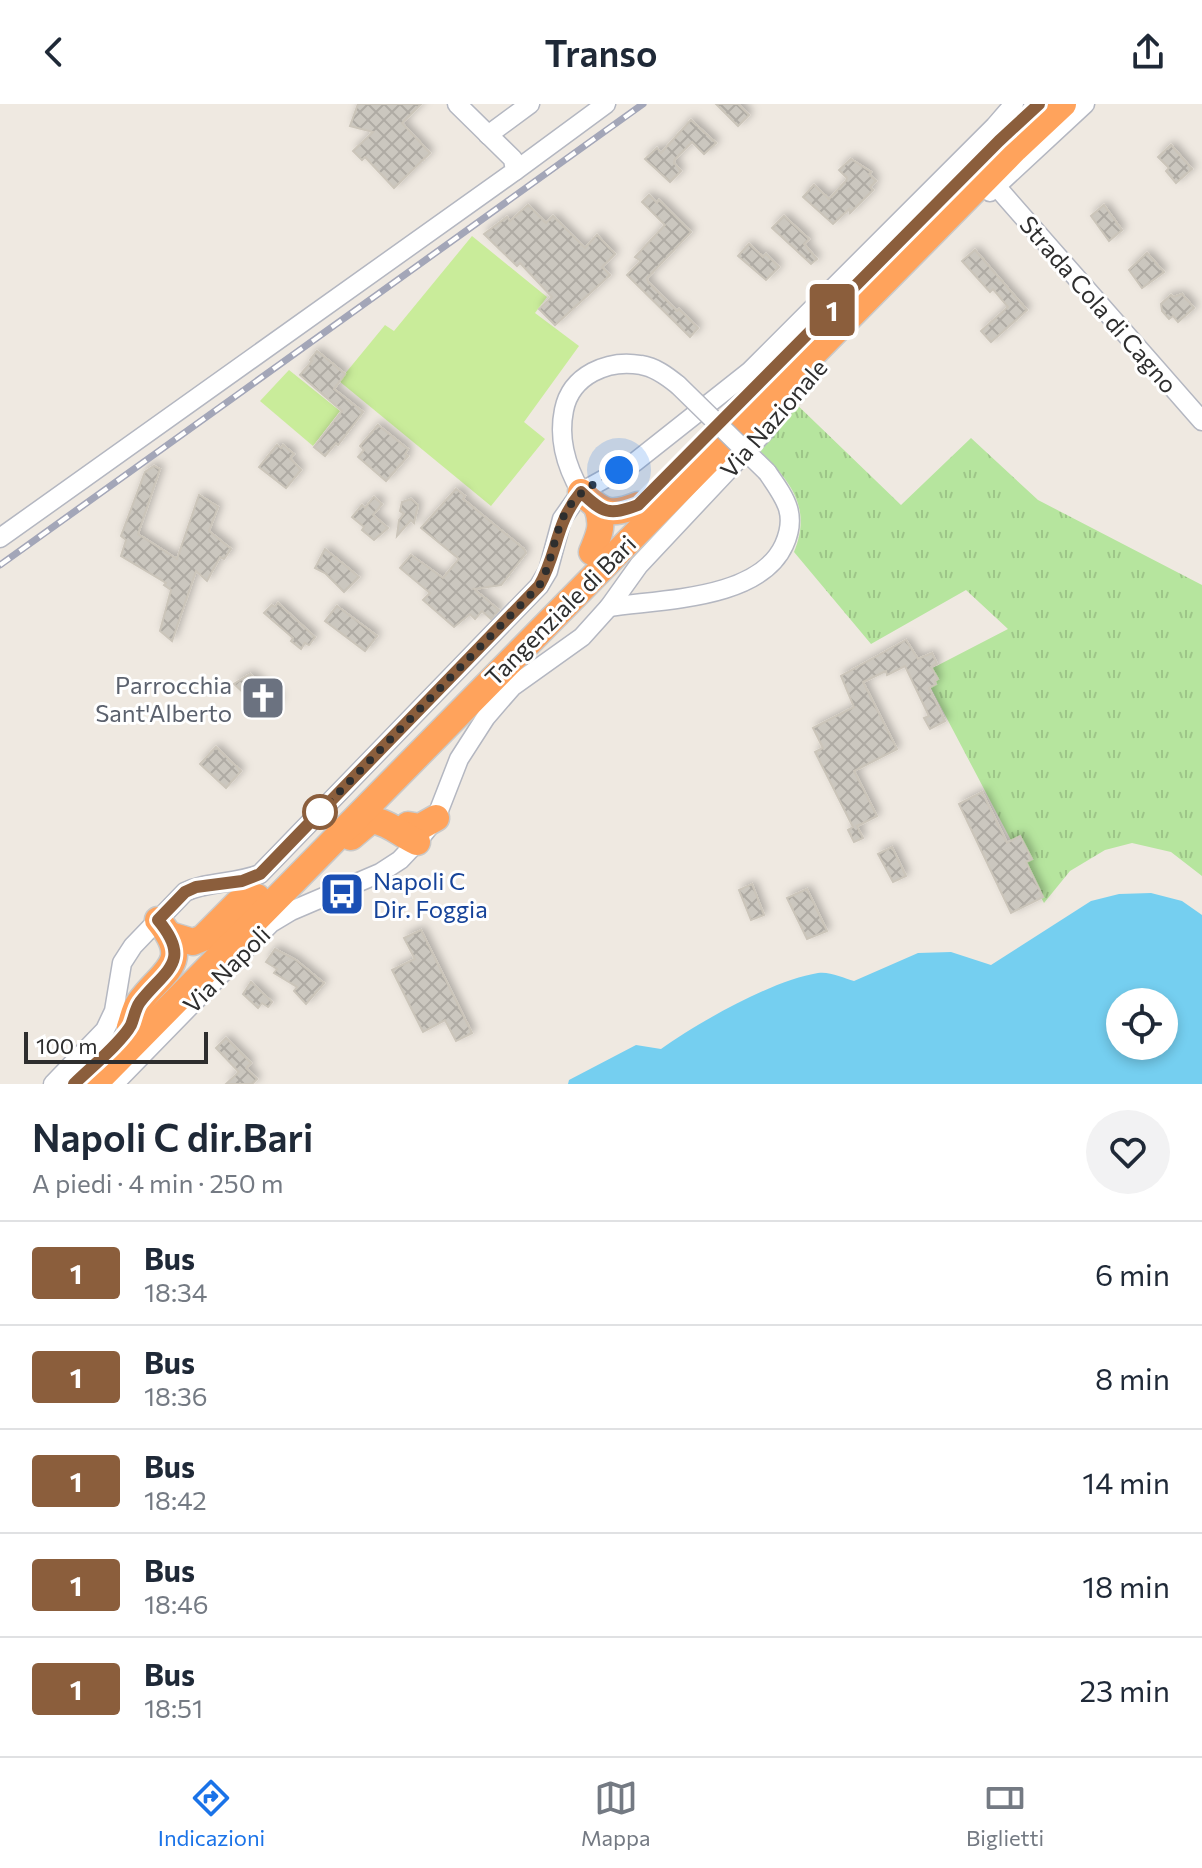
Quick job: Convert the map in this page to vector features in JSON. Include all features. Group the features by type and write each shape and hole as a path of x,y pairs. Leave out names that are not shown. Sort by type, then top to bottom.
{"highway":[{"name":"Tangenziale di Bari","path":"94,1084 1015,149 1063,104"},
{"name":"Tangenziale di Bari","path":"74,1084 1030,106"},
{"path":"589,500 608,512 620,512 638,505"},
{"path":"589,500 601,520 601,531 592,552"},
{"path":"406,840 391,802 396,788 430,752 446,725"},
{"path":"406,840 436,818"},
{"path":"298,877 319,869 364,823 371,820 385,822 406,840"},
{"path":"164,927 186,942 203,938 238,903 257,897"},
{"path":"130,1027 137,1005 170,971 174,951 164,927"}],"street":[{"path":"488,135 530,104"},
{"path":"0,538 606,104"},
{"name":"Via Nazionale","path":"436,818 459,759 486,717 512,687 582,637 609,607 639,565 764,432 802,382 996,186 1085,104"},
{"path":"53,1084 105,1030 114,1011 122,963 133,946 164,927 185,892 196,887 242,881 260,874 539,586 548,571 562,519 750,371 995,126 1030,106"},
{"path":"469,108 488,135 513,159 515,171"},
{"name":"Strada Cola di Cagno","path":"996,186 1202,421"},
{"name":"Via Nazionale","path":"589,500 568,469 563,438 564,408 578,381 598,368 640,364 660,371 678,385 767,472 783,495 790,512 791,530 780,553 764,573 731,589 609,607"},
{"name":"Via Napoli","path":"114,1084 271,923 291,911 380,873 406,840"}],"green space":[{"path":"472,236 547,297 535,313 579,346 524,422 545,439 491,506 339,381 385,325 394,331"},
{"path":"289,370 340,411 313,446 260,401"},
{"path":"790,398 901,505 971,438 1038,500 1202,585 1202,876 1171,852 1132,843 1105,850 1070,871 1044,903 923,673 1008,629 966,590 871,644 794,552 801,518 798,504 784,477 750,441"}],"water":[{"path":"1151,893 1182,901 1202,915 1202,1084 568,1084 569,1080 636,1045 661,1049 716,1015 800,977 822,973 854,981 918,953 951,952 991,965 1091,901 1119,894"}],"building":[{"path":"358,104 421,104 402,123 430,153 394,188 365,157 362,160 353,151 373,132 350,126"},
{"path":"716,104 738,104 749,115 738,126"},
{"path":"691,120 716,143 704,154 692,142 675,159 674,163 681,171 670,182 645,159 657,148 661,153"},
{"path":"1171,145 1192,169 1176,183 1166,171 1169,168 1158,157"},
{"path":"851,159 871,172 869,174 876,181 870,187 873,190 850,213 849,209 833,224 803,197 814,185 829,199 846,181 847,178 839,170"},
{"path":"649,195 657,203 659,200 691,232 647,278 677,311 679,309 698,328 690,337 627,275 641,261 635,257 665,225 642,202"},
{"path":"528,205 546,223 553,216 585,248 597,235 615,254 602,267 610,275 555,325 539,309 552,297 520,263 517,266 484,234 507,217 510,221"},
{"path":"1104,205 1122,230 1109,241 1091,216"},
{"path":"784,216 809,239 804,244 817,259 811,264 772,228"},
{"path":"749,244 763,257 766,254 779,267 766,280 738,256"},
{"path":"975,250 1027,310 991,342 981,331 1008,307 962,261"},
{"path":"1147,253 1164,272 1142,288 1129,270"},
{"path":"1182,294 1194,308 1178,322 1173,316 1169,319 1162,311 1161,304 1171,295"},
{"path":"317,351 345,374 334,389 363,412 338,445 336,443 325,456 314,447 342,411 300,375"},
{"path":"378,425 408,449 405,454 408,456 386,481 358,457 364,450 360,446"},
{"path":"277,445 281,448 283,445 294,454 290,458 301,470 286,488 259,467"},
{"path":"154,466 160,469 138,534 177,559 199,495 218,507 209,531 231,549 224,559 220,557 207,581 196,571 172,641 160,631 171,590 164,585 166,583 121,556 126,540 121,536 145,472"},
{"path":"456,489 465,496 463,499 526,553 501,585 474,589 499,610 491,619 482,611 475,619 470,614 454,627 423,600 430,593 400,568 411,555 443,578 459,559 421,528"},
{"path":"374,497 382,504 373,515 388,528 374,540 352,517"},
{"path":"411,499 418,505 414,523 411,520 397,536 399,520 404,514 400,511 402,502"},
{"path":"325,549 359,577 344,592 325,573 315,568"},
{"path":"278,603 315,637 309,645 305,643 301,649 264,613"},
{"path":"337,606 377,636 365,651 325,621"},
{"path":"906,640 918,659 932,653 937,664 931,667 938,679 929,688 945,721 930,729 924,718 929,716 905,666 863,682 897,749 854,771 877,816 857,826 863,838 854,842 848,830 853,827 815,752 823,748 813,728 854,707 841,676"},
{"path":"250,674 279,697 276,705 266,714 234,684"},
{"path":"216,747 241,771 226,788 200,764"},
{"path":"982,792 1007,843 1020,836 1032,859 1026,862 1043,897 1011,913 959,804"},
{"path":"892,847 906,876 893,882 878,854"},
{"path":"752,884 764,915 751,920 739,890"},
{"path":"807,889 827,931 807,939 787,898"},
{"path":"421,930 472,1033 456,1041 445,1020 423,1032 392,970 415,959 404,938"},
{"path":"275,949 296,960 324,983 306,1004 294,991 297,987 274,973 277,969 266,962"},
{"path":"251,982 272,1002 268,1007 262,1003 258,1008 243,994"},
{"path":"226,1038 251,1063 246,1068 257,1079 252,1084 226,1084 239,1072 216,1048"}],"railway":[{"path":"0,565 643,104"}],"bus line":[{"name":"1","path":"74,1084 130,1027 137,1005 170,971 174,951 170,935 158,920 185,892 196,887 242,881 260,874 539,586 548,571 562,519 581,492 597,507 608,512 620,512 638,505 1039,104"}],"place":[{"name":"Parrocchia Sant'Alberto","path":"263,698"},
{"name":"Napoli C Dir. Foggia","path":"342,894"}],"route":[{"path":"320,812 539,586 548,571 562,519 570,505 581,492 619,470"}]}
